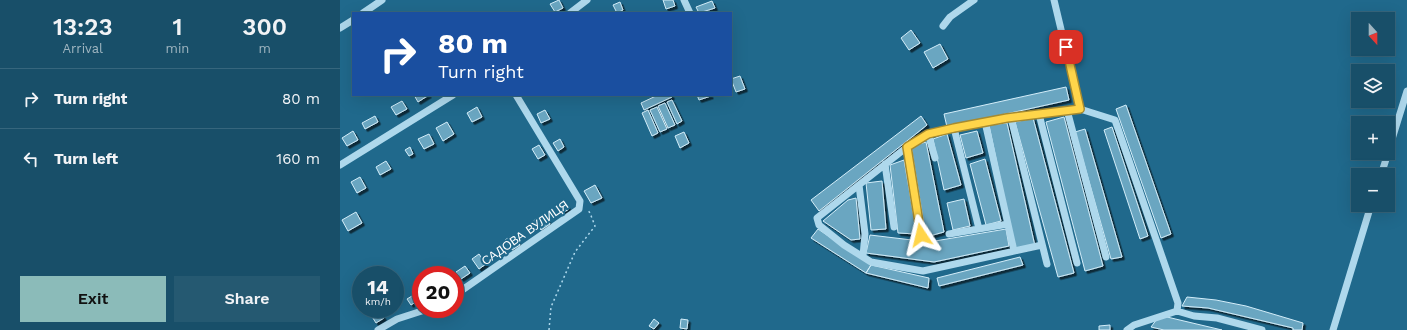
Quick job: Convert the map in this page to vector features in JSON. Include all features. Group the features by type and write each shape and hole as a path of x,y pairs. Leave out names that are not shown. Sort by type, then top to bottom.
{"street":[{"path":"364,12 382,0"},
{"path":"571,12 587,0"},
{"path":"684,0 690,12"},
{"path":"943,26 950,17 974,0"},
{"path":"1054,0 1080,109"},
{"path":"340,28 352,21"},
{"path":"1395,130 1407,91"},
{"path":"340,165 451,96"},
{"name":"САДОВА ВУЛИЦЯ","path":"464,289 579,209 580,201 517,96"},
{"path":"1042,245 923,271 872,262 819,225 817,218 907,147 928,134 985,122 1080,109 1115,120 1178,303 1177,311"},
{"path":"1067,110 1106,257"},
{"path":"1039,114 1078,263"},
{"path":"1011,118 1047,264"},
{"path":"985,122 1014,251"},
{"path":"954,128 979,229"},
{"path":"928,134 935,158"},
{"path":"907,147 921,235"},
{"path":"885,164 894,227"},
{"path":"859,185 865,234 863,256"},
{"path":"1333,330 1370,212"},
{"path":"948,234 1008,224"},
{"path":"1127,330 1134,325 1177,311 1194,316 1217,318 1262,330"},
{"path":"378,330 397,320 412,315"}],"path":[{"path":"549,330 551,307 575,252 595,226 590,213 580,201"}],"building":[{"path":"559,0 563,8 555,12 550,4"},
{"path":"663,0 673,0 675,6 666,9"},
{"path":"712,1 715,8 698,12 696,7"},
{"path":"620,2 623,10 616,12 613,5"},
{"path":"911,30 920,43 909,50 901,38"},
{"path":"940,44 948,59 933,68 924,52"},
{"path":"740,76 745,89 736,92 732,79"},
{"path":"1066,87 1069,100 947,127 944,114"},
{"path":"415,96 427,96 418,102"},
{"path":"656,96 672,97 644,110 641,103"},
{"path":"697,96 711,96 699,100"},
{"path":"672,100 682,121 677,124 667,102"},
{"path":"402,101 407,109 396,115 391,107"},
{"path":"665,103 675,125 668,128 658,106"},
{"path":"1126,105 1171,234 1161,238 1116,109"},
{"path":"477,107 482,117 472,122 467,113"},
{"path":"657,107 667,129 660,132 650,110"},
{"path":"545,110 550,119 541,123 537,114"},
{"path":"648,110 658,133 652,136 642,113"},
{"path":"375,116 378,122 365,129 362,123"},
{"path":"921,116 927,125 819,211 811,200"},
{"path":"1064,117 1103,266 1085,271 1046,122"},
{"path":"1033,118 1074,273 1058,277 1015,122"},
{"path":"447,122 454,134 443,141 436,128"},
{"path":"1007,123 1035,246 1015,250 989,125"},
{"path":"1112,127 1148,236 1140,239 1104,130"},
{"path":"1085,129 1122,257 1111,259 1075,132"},
{"path":"353,131 358,140 347,146 342,138"},
{"path":"977,131 983,153 966,158 960,135"},
{"path":"684,132 689,143 680,148 675,136"},
{"path":"429,134 434,144 424,149 418,139"},
{"path":"947,134 961,185 944,190 933,139"},
{"path":"560,139 564,147 558,151 553,143"},
{"path":"926,142 944,232 926,237 911,146"},
{"path":"539,145 545,155 538,159 532,149"},
{"path":"410,147 413,154 409,156 405,150"},
{"path":"985,159 1001,221 986,225 970,164"},
{"path":"904,160 917,234 898,233 890,165"},
{"path":"386,161 391,169 380,175 376,167"},
{"path":"360,177 366,188 357,193 351,182"},
{"path":"882,181 886,229 871,230 866,183"},
{"path":"595,185 602,198 591,203 584,191"},
{"path":"856,198 860,239 851,240 823,221 848,200"},
{"path":"964,199 970,226 953,230 947,203"},
{"path":"564,201 569,209 561,214 556,206"},
{"path":"356,212 362,223 348,231 342,220"},
{"path":"544,214 550,224 541,230 534,220"},
{"path":"818,229 871,265 866,273 811,238"},
{"path":"1006,229 1009,246 934,262 866,253 870,235 929,242"},
{"path":"513,235 520,245 512,250 505,240"},
{"path":"479,254 486,264 479,269 472,259"},
{"path":"1020,257 1023,265 939,286 937,278"},
{"path":"871,265 929,278 928,288 866,273"},
{"path":"464,267 470,273 464,277"},
{"path":"412,296 412,304 411,305 407,299"},
{"path":"1187,297 1216,300 1246,306 1303,323 1302,330 1293,330 1293,328 1208,308 1182,306"},
{"path":"1167,317 1222,330 1164,330 1151,327 1157,319"},
{"path":"373,318 384,318 376,323"},
{"path":"654,319 659,323 654,329 649,326"},
{"path":"681,319 688,320 687,329 680,328"},
{"path":"1110,325 1110,330 1099,330 1099,326"}],"route":[{"path":"921,235 907,147 928,134 954,128 1007,118 1080,109 1066,47"}]}
